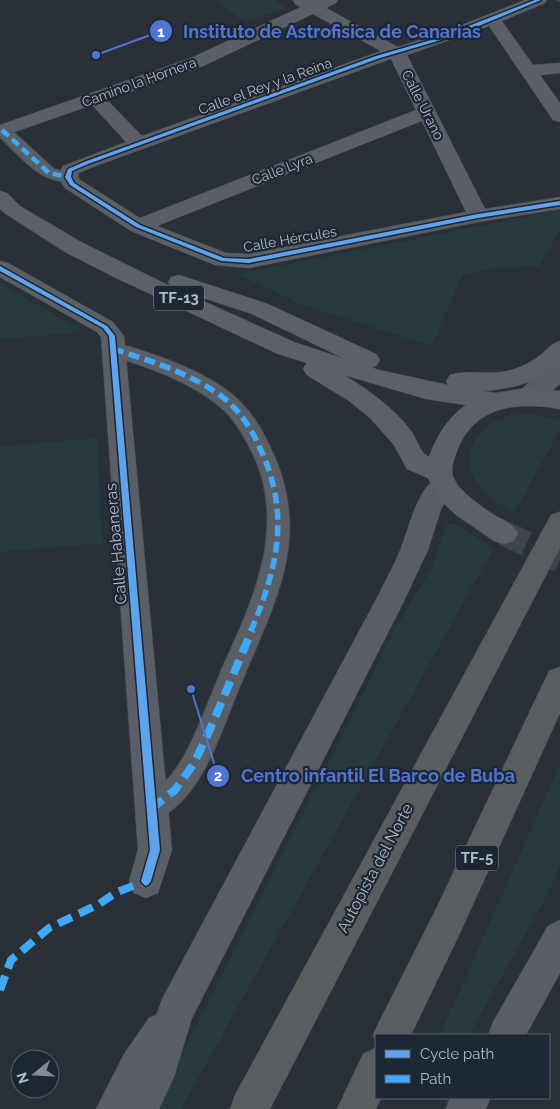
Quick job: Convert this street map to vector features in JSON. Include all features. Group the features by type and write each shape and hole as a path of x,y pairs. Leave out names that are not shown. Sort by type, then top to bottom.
{"highway":[{"name":"Autopista del Norte","path":"249,1109 560,522"},
{"name":"TF-5","path":"392,1034 452,912 560,680"},
{"path":"232,1109 279,1050"},
{"path":"356,1109 375,1069"}],"main road":[{"name":"TF-13","path":"0,197 13,210 73,247 122,272 286,348 400,384 494,401"},
{"path":"73,247 260,309 368,360 416,373 469,382 500,382 525,375 539,367 560,349"},
{"name":"TF-13","path":"286,348 330,380 358,395 379,412 403,439 416,462 442,478"},
{"path":"138,1109 155,1077 175,1012 391,599 414,550 429,506 442,478 444,449 455,428 471,412 494,401 529,396 560,400"},
{"path":"442,478 462,505 481,521 504,533"},
{"path":"507,1034 560,938"}],"street":[{"name":"Camino la Hornera","path":"1,130 197,62 305,4 330,0"},
{"name":"Calle el Rey y la Reina","path":"68,177 70,170 86,163 368,61 397,53 492,19 539,0"},
{"name":"Calle Urano","path":"305,4 397,53 478,216"},
{"path":"492,19 560,116"},
{"path":"529,71 560,68"},
{"path":"95,98 140,145"},
{"name":"Calle Lyra","path":"138,226 426,113"},
{"path":"1,130 49,173 68,177"},
{"name":"Calle Hércules","path":"68,177 72,184 138,226 223,260 249,261 478,216 560,203"},
{"name":"Calle Habaneras","path":"0,268 105,327 112,336 152,809 154,850 146,881"},
{"path":"113,348 177,371 222,398 244,419 258,442 272,474 278,501 278,535 274,566 258,613 194,763 175,789 152,809"},
{"path":"529,396 560,372"},
{"path":"115,1109 137,1067 175,1012"}],"green space":[{"path":"216,0 274,0 286,8 246,22"},
{"path":"560,210 560,230 539,266 488,269 463,275 431,346 303,305 237,274"},
{"path":"0,283 84,332 0,339"},
{"path":"533,414 560,420 560,430 514,513 489,497 478,485 472,473 470,452 480,433 488,426 510,416"},
{"path":"97,438 102,543 0,552 0,446"},
{"path":"447,524 456,524 494,548 181,1109 154,1109 396,627 432,567"},
{"path":"560,764 560,866 542,905 470,1034 440,1034"}],"tunnel":[{"path":"504,533 560,560"}],"marked path":[{"path":"2,130 49,173 68,177"},
{"path":"113,349 148,360 185,375 218,394 233,406 245,419 266,459 275,485 279,512 277,553 266,593 208,734 184,779 172,793 151,809"},
{"path":"0,990 11,960 49,928 99,904 117,892 146,881"}],"cycle path":[{"path":"539,0 439,39 378,57 86,163 70,170 68,177 72,184 138,226 223,260 249,261 478,216 560,203"},
{"path":"0,268 105,327 112,336 155,850 146,881"}],"place":[{"name":"Instituto de Astrofisica de Canarias","path":"96,55"},
{"name":"Centro infantil El Barco de Buba","path":"191,689"}]}
